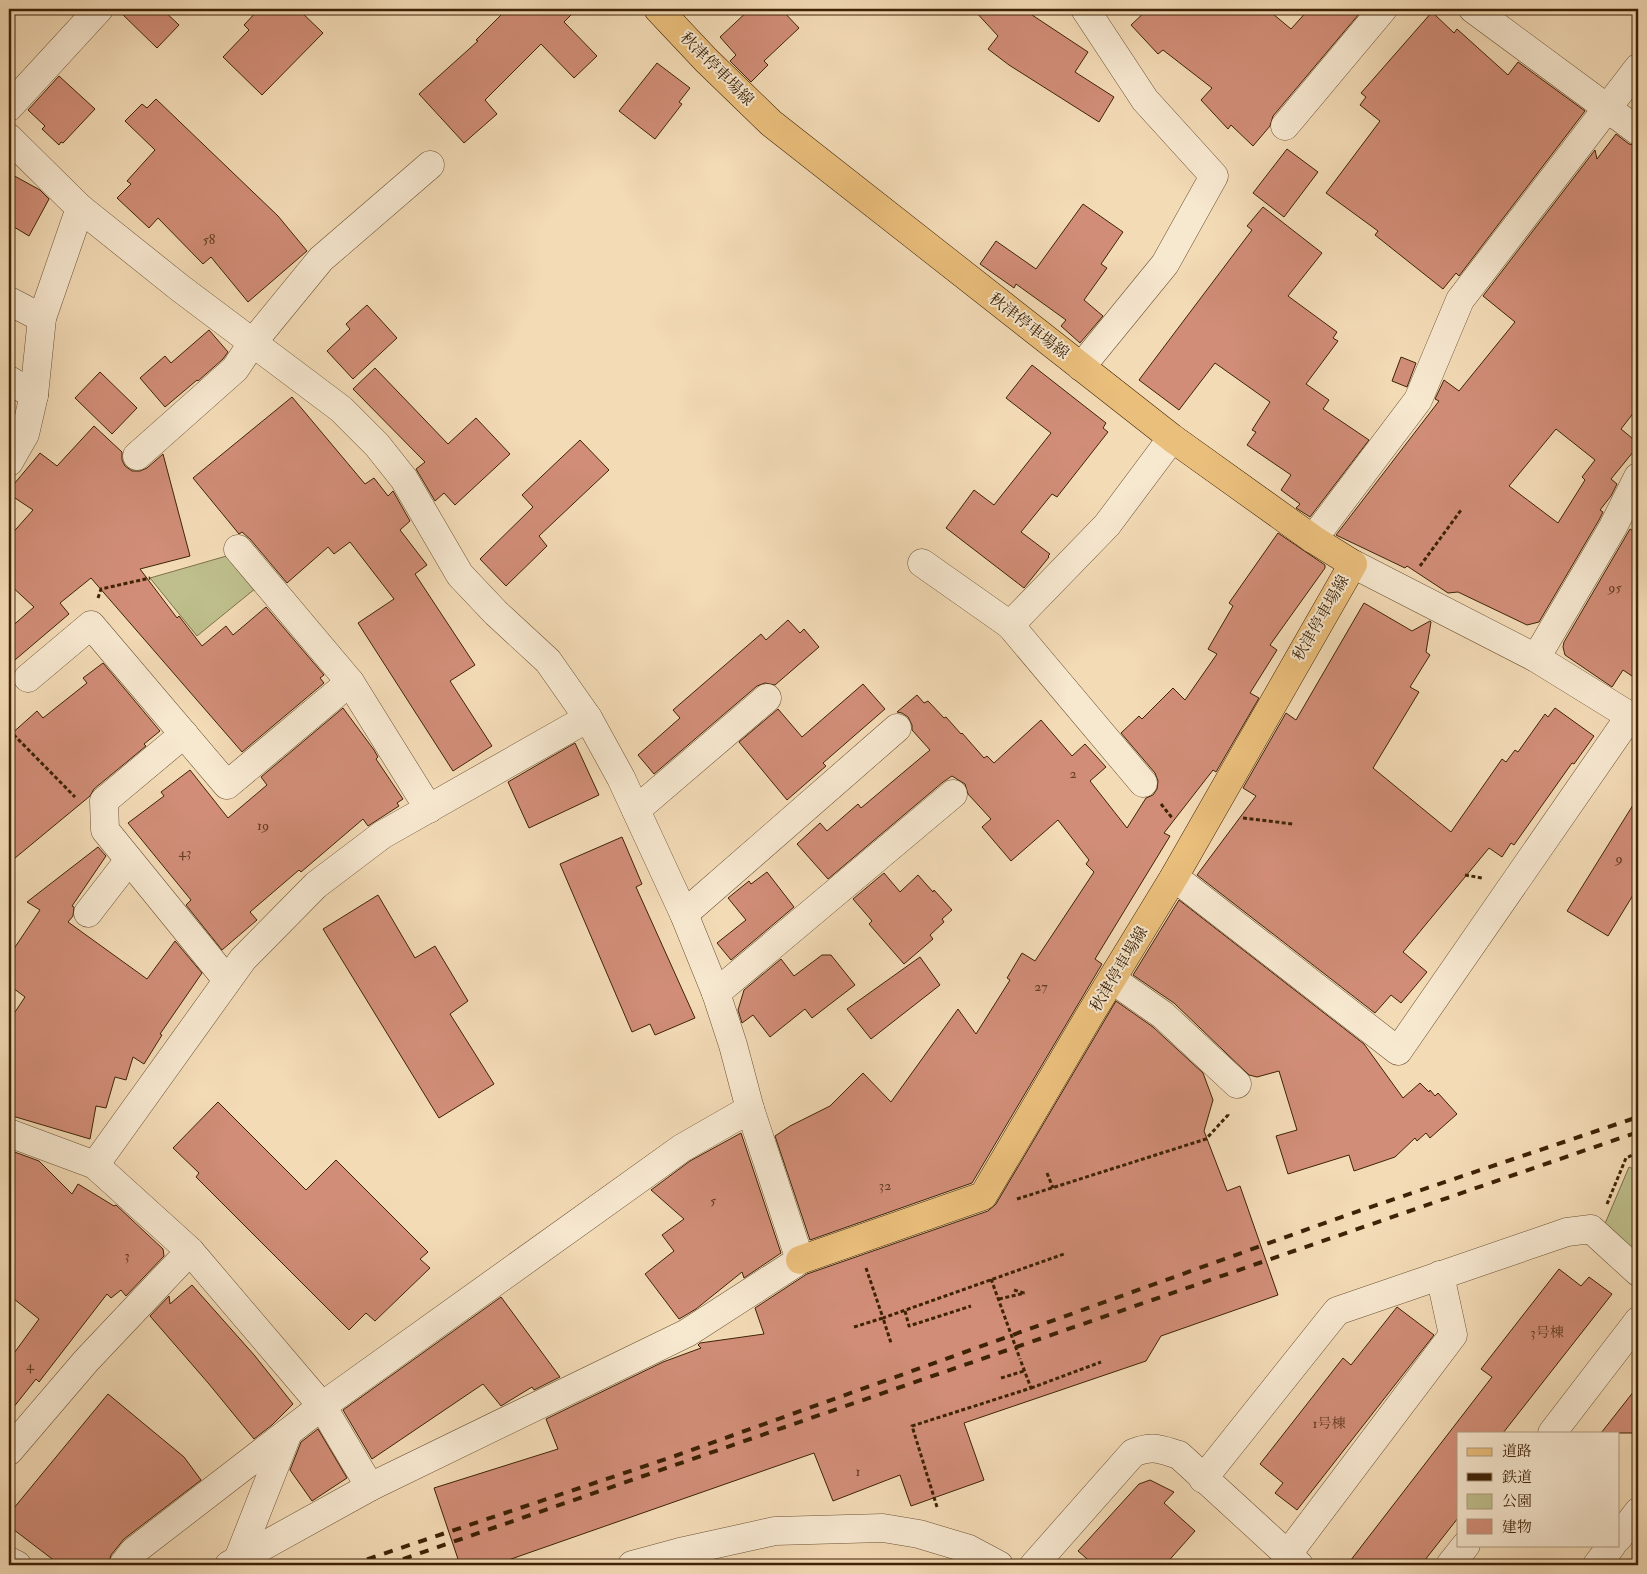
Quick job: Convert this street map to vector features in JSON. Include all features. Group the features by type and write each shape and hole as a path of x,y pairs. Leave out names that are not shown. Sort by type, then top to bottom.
{"main road":[{"name":"秋津停車場線","path":"658,9 706,60 771,123 1172,438 1313,539 1353,564 1194,843 983,1196 800,1260"}],"street":[{"path":"9,107 100,9"},
{"path":"1081,367 1165,264 1214,176 1145,100 1085,9"},
{"path":"1286,126 1384,9"},
{"path":"1473,9 1638,131"},
{"path":"1313,539 1418,400 1460,300 1638,68"},
{"path":"9,138 80,208 180,288 341,409 377,445 404,479 460,575 496,613 548,661 588,718 621,778 684,914 716,993 733,1045 750,1109 800,1260 687,1333 370,1487 233,1563"},
{"path":"137,456 235,369 253,342 321,259 430,165"},
{"path":"9,462 25,434 34,395 42,318 80,208"},
{"path":"9,301 42,318"},
{"path":"9,380 34,395"},
{"path":"1010,625 1107,525 1172,438"},
{"path":"1536,658 1613,527 1638,477"},
{"path":"238,549 350,682 429,809"},
{"path":"922,564 1010,625 1142,783"},
{"path":"1174,877 1398,1050 1634,718 1536,658 1353,564"},
{"path":"28,678 91,625 227,785 350,682"},
{"path":"636,810 767,698"},
{"path":"95,1165 243,959 316,885 382,835 588,718"},
{"path":"684,914 897,728"},
{"path":"184,734 104,802 105,830 227,980"},
{"path":"716,993 953,794"},
{"path":"88,913 130,860"},
{"path":"1112,980 1163,1015 1236,1084"},
{"path":"123,1565 134,1551 322,1406 682,1148 750,1109"},
{"path":"9,1133 95,1165 190,1251 322,1406 370,1487"},
{"path":"1203,1479 1337,1311 1567,1232 1592,1229 1638,1272"},
{"path":"9,1451 86,1361 190,1251"},
{"path":"1034,1565 1133,1453 1145,1448 1156,1448 1179,1456 1293,1560 1453,1335 1440,1275"},
{"path":"1553,1432 1638,1320"},
{"path":"233,1563 287,1434"},
{"path":"1620,1535 1638,1512"},
{"path":"632,1565 774,1531 883,1528 919,1534 969,1549 999,1565"},
{"path":"1450,1565 1465,1546"},
{"path":"1597,1565 1611,1546"},
{"path":"9,1561 17,1565"}],"path":[{"path":"1403,589 1461,510"},
{"path":"91,625 101,589 150,578"},
{"path":"9,730 91,813 104,813"},
{"path":"1142,783 1194,843"},
{"path":"1210,815 1280,821 1292,824"},
{"path":"1016,1200 1206,1139"},
{"path":"1608,1200 1626,1158 1635,1154 1638,1156"},
{"path":"1047,1174 1053,1188"},
{"path":"854,1327 1064,1254"},
{"path":"864,1262 891,1343"},
{"path":"991,1279 1030,1388"},
{"path":"999,1299 1025,1293 1014,1290"},
{"path":"905,1310 909,1326 971,1306"},
{"path":"938,1512 912,1426 1030,1388 1101,1362"},
{"path":"1006,1382 1001,1378 1024,1371"}],"green space":[{"path":"230,555 256,588 197,636 150,578"},
{"path":"1629,1167 1638,1171 1638,1254 1604,1226"}],"building":[{"path":"117,9 162,9 179,25 157,48"},
{"path":"259,9 298,9 323,33 262,95 223,57 249,30 244,25"},
{"path":"507,9 577,9 564,22 597,56 574,78 541,44 485,100 497,114 464,143 419,94 478,41 476,40"},
{"path":"750,9 781,9 799,28 764,61 768,65 751,82 730,61 736,55 720,37"},
{"path":"973,9 1023,9 1088,52 1075,72 1114,97 1099,122 1009,65 988,49 998,36"},
{"path":"1148,9 1267,9 1291,29 1309,9 1353,9 1359,14 1273,116 1270,126 1253,146 1231,125 1228,129 1201,100 1212,88 1163,50 1158,54 1131,25"},
{"path":"1432,12 1454,33 1457,29 1508,75 1518,62 1585,111 1459,276 1456,273 1443,289 1375,235 1378,231 1326,193 1380,121 1360,105 1366,97 1361,93"},
{"path":"657,63 690,88 679,102 682,104 655,139 619,111"},
{"path":"59,76 95,109 59,145 42,129 45,126 28,110"},
{"path":"156,99 278,216 307,251 248,302 211,257 203,264 158,218 149,228 117,198 131,184 127,181 155,150 125,121 142,104 147,108"},
{"path":"1616,134 1629,144 1638,146 1638,407 1621,429 1638,443 1638,446 1611,479 1617,484 1611,496 1600,510 1603,512 1599,520 1539,622 1527,625 1458,592 1448,593 1407,566 1405,568 1336,535 1439,401 1435,399 1444,380 1459,391 1515,322 1483,296 1595,150 1597,159","holes":["1556,429 1595,460 1582,477 1585,480 1558,523 1509,486"]},
{"path":"1287,149 1318,172 1284,217 1253,193"},
{"path":"9,173 40,190 49,199 29,236 9,224"},
{"path":"1083,204 1123,232 1101,264 1107,268 1084,300 1103,316 1080,343 1061,326 1066,320 1016,284 1014,288 980,264 996,241 1036,269"},
{"path":"1263,207 1322,253 1288,296 1337,332 1333,338 1338,341 1306,384 1329,400 1323,409 1369,440 1310,517 1296,508 1300,504 1281,490 1291,475 1247,445 1256,432 1252,430 1270,402 1215,363 1179,410 1139,380 1252,230 1247,226"},
{"path":"367,305 397,338 353,379 327,351 350,329 346,324"},
{"path":"209,330 228,352 223,359 198,381 165,407 140,378 165,356 171,363"},
{"path":"1401,357 1416,363 1407,387 1392,381"},
{"path":"1032,365 1106,423 1103,428 1108,432 1057,497 1052,494 1021,532 1050,554 1024,588 946,528 974,490 994,505 1051,433 1006,398"},
{"path":"375,368 448,444 476,418 510,454 455,505 444,493 435,501 416,469 425,462 353,389"},
{"path":"100,372 137,408 112,434 75,398"},
{"path":"292,397 365,484 374,478 388,496 393,491 410,521 400,530 427,565 415,574 475,665 450,681 492,746 453,771 358,623 394,599 350,542 334,554 328,547 287,583 250,539 242,532 239,534 193,478"},
{"path":"94,426 122,452 122,460 125,466 132,471 140,471 147,468 163,454 190,556 140,569 177,618 179,616 202,646 226,626 233,635 266,607 324,675 320,678 324,683 242,752 91,578 60,603 69,614 9,665 9,629 34,607 9,584 9,537 33,510 9,494 9,490 40,453 57,466"},
{"path":"580,440 609,470 539,536 547,546 506,586 480,559 533,507 522,495"},
{"path":"1630,529 1638,534 1638,680 1623,670 1612,687 1565,655 1563,647 1564,642"},
{"path":"1278,533 1325,565 1325,568 1270,645 1277,650 1250,693 1259,698 1216,772 1213,770 1164,833 1170,836 1095,959 1102,964 972,1183 810,1240 775,1136 790,1126 830,1106 863,1073 891,1102 958,1009 976,1034 1010,980 1007,978 1022,953 1035,961 1094,872 1086,864 1089,860 1058,820 1011,861 982,827 991,819 968,794 965,784 952,776 828,879 797,844 820,823 827,831 858,804 861,808 930,750 912,730 908,717 897,712 917,695 924,703 928,701 944,718 946,717 984,758 987,756 994,763 1041,720 1072,756 1085,744 1106,767 1090,781 1127,828 1146,798 1153,795 1157,789 1158,781 1155,773 1121,733 1139,716 1142,719 1173,688 1185,700 1217,654 1208,649 1233,606 1229,603"},
{"path":"1364,603 1412,631 1431,622 1426,652 1430,655 1410,687 1419,692 1373,768 1451,832 1502,759 1506,762 1515,750 1518,752 1545,714 1548,717 1555,708 1594,736 1574,764 1572,763 1514,845 1511,843 1502,857 1489,848 1403,952 1427,972 1401,1003 1391,995 1375,1013 1197,875 1256,796 1243,788 1286,713 1296,720"},
{"path":"788,620 800,633 804,629 819,647 775,685 765,683 757,686 654,774 638,755 680,718 673,710 761,634 766,640"},
{"path":"103,663 160,731 144,744 146,746 94,789 90,796 9,863 9,736 37,711 43,718 87,683 83,678"},
{"path":"863,684 885,709 823,763 826,766 787,800 739,742 778,709 802,737"},
{"path":"343,708 374,750 378,757 376,759 403,799 397,803 399,806 368,826 363,819 301,872 299,870 250,912 257,920 222,950 186,905 191,900 128,823 164,796 161,792 190,770 228,818 267,785 261,777"},
{"path":"575,743 599,795 529,828 508,782"},
{"path":"1638,797 1638,887 1608,936 1567,911"},
{"path":"622,837 642,884 636,887 695,1018 655,1035 650,1024 632,1032 560,864"},
{"path":"98,847 106,856 72,906 74,907 73,916 68,922 147,979 175,941 202,973 160,1034 162,1035 144,1064 133,1057 126,1080 115,1077 106,1108 96,1106 90,1139 9,1115 9,1021 25,997 9,985 9,956 40,910 27,902"},
{"path":"767,872 794,907 731,960 717,943 746,920 728,898 749,881 751,884"},
{"path":"884,873 900,892 918,875 952,910 942,919 944,922 930,935 933,939 904,964 869,924 872,921 853,899"},
{"path":"378,895 415,958 435,946 468,1001 450,1014 494,1084 439,1118 323,929"},
{"path":"1179,900 1364,1044 1403,1098 1420,1083 1435,1096 1438,1093 1457,1114 1430,1138 1426,1133 1417,1141 1415,1138 1395,1157 1354,1171 1349,1155 1288,1174 1276,1136 1297,1130 1279,1071 1257,1077 1249,1075 1174,1003 1133,975"},
{"path":"822,955 831,955 855,985 812,1018 805,1009 770,1037 753,1015 742,1023 738,1010 744,990 781,959 794,976"},
{"path":"920,957 940,985 871,1039 847,1009"},
{"path":"1116,1001 1153,1027 1203,1073 1213,1100 1204,1131 1227,1191 1240,1186 1278,1295 1161,1336 1146,1361 964,1423 984,1480 911,1506 900,1475 833,1501 814,1453 494,1565 460,1565 434,1488 558,1449 546,1419 663,1362 701,1348 698,1345 700,1343 764,1334 755,1308 807,1274 988,1211 996,1204"},
{"path":"218,1102 306,1190 336,1160 428,1252 420,1259 430,1268 375,1321 366,1313 349,1330 196,1177 199,1173 173,1148"},
{"path":"741,1133 781,1253 744,1278 742,1272 696,1309 679,1319 645,1274 674,1251 662,1235 684,1219 651,1190 690,1161"},
{"path":"9,1150 39,1161 72,1194 78,1184 114,1206 116,1205 163,1249 164,1256 126,1296 121,1290 111,1298 107,1294 39,1382 36,1379 9,1413 9,1360 39,1319 9,1295"},
{"path":"1559,1269 1581,1286 1589,1277 1612,1294 1504,1432 1457,1432 1457,1519 1421,1565 1347,1565 1492,1377 1481,1369"},
{"path":"192,1285 255,1356 293,1404 272,1425 254,1439 150,1316 169,1296 170,1304"},
{"path":"501,1297 560,1377 534,1390 532,1387 501,1406 483,1384 372,1459 343,1410"},
{"path":"1397,1307 1434,1335 1297,1510 1275,1493 1283,1483 1260,1464 1343,1358 1351,1365"},
{"path":"1638,1386 1638,1433 1602,1432"},
{"path":"108,1394 184,1457 201,1480 124,1539 111,1555 108,1565 60,1565 9,1526 9,1514"},
{"path":"318,1429 347,1478 312,1501 290,1470 301,1442"},
{"path":"1150,1480 1174,1492 1164,1503 1195,1531 1165,1565 1094,1565 1078,1551 1139,1484"}],"railway":[{"path":"350,1565 675,1456 1350,1214 1638,1117"},
{"path":"386,1565 1638,1132"}]}
